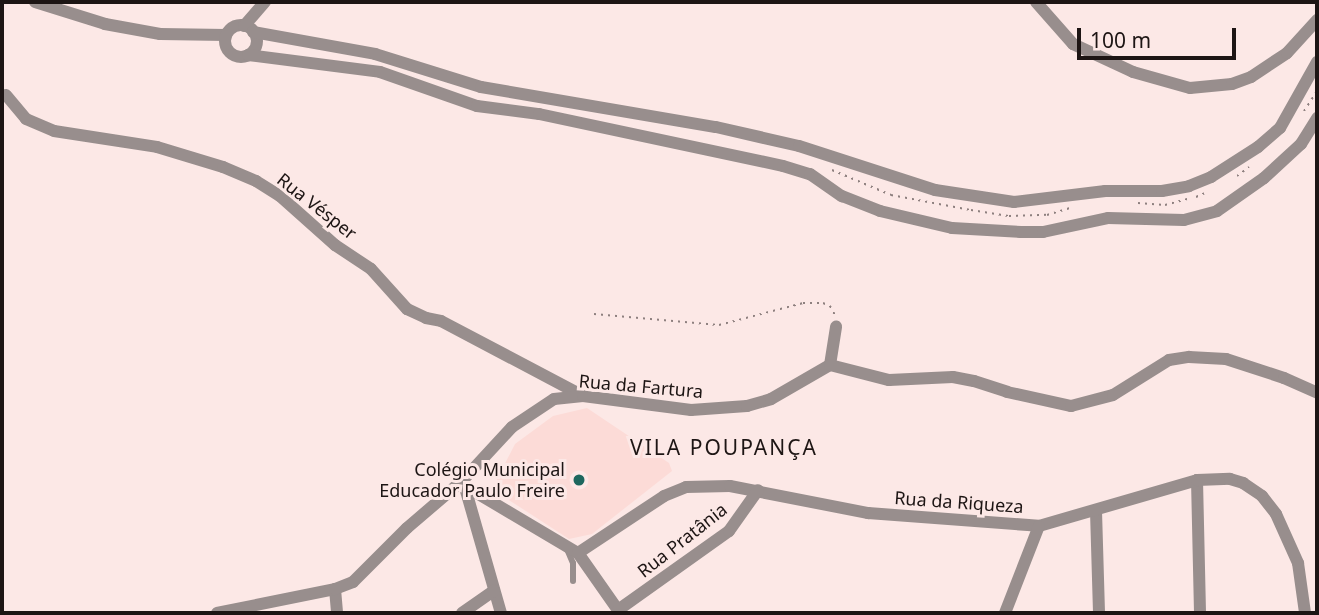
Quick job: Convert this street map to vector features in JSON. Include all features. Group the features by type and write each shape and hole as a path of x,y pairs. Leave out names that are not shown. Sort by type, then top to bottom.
{"street":[{"path":"35,2 105,24 160,34 226,35"},
{"path":"249,29 265,2"},
{"path":"1036,2 1073,44 1133,72 1191,88 1233,84 1251,77 1287,53 1317,20"},
{"path":"1317,62 1280,128 1258,147 1211,177 1189,186 1162,191 1092,192 1014,202 935,190 799,146 716,127 481,87 375,54 249,29 233,27 226,35 228,51 237,57 248,55 380,72 477,106 539,114 783,166 810,174 842,195 880,211 952,228 1043,232 1108,218 1184,220 1217,211 1257,183 1301,144 1317,118"},
{"path":"248,55 257,42 249,29"},
{"name":"Rua Vésper","path":"6,95 26,118 54,131 157,147 223,167 256,181 279,195 327,238 371,269 407,309 426,318 442,321 583,396"},
{"path":"836,326 830,365 889,380 953,377 1072,406 1113,395 1170,360 1209,357 1259,370 1317,393"},
{"name":"Rua da Fartura","path":"217,613 335,589 362,575 407,528 464,483 491,447 533,411 554,399 583,396 691,410 747,407 771,399 830,365"},
{"name":"Rua da Riqueza","path":"578,553 664,496 686,487 709,485 758,491 868,513 1039,526 1197,480 1230,479 1243,483 1262,496 1276,514 1298,563 1305,613"},
{"path":"1197,480 1200,613"},
{"path":"464,483 578,553 619,612"},
{"path":"464,483 501,613"},
{"name":"Rua Pratânia","path":"619,612 729,531 758,491"},
{"path":"1096,511 1099,613"},
{"path":"1005,613 1039,526"},
{"path":"335,589 337,613"},
{"path":"462,613 494,590"}],"lane":[{"path":"558,539 569,551 573,563 573,580"}],"path":[{"path":"594,314 719,325 787,304 824,303 833,310 836,326"}],"shaded area":[{"name":"Colégio Municipal Educador Paulo Freire","path":"587,408 669,463 672,471 592,534 569,539 492,489 515,444 553,416"}],"place":[{"name":"Colégio Municipal Educador Paulo Freire","path":"579,480"}],"district":[{"name":"VILA POUPANÇA","path":"724,447"}]}
